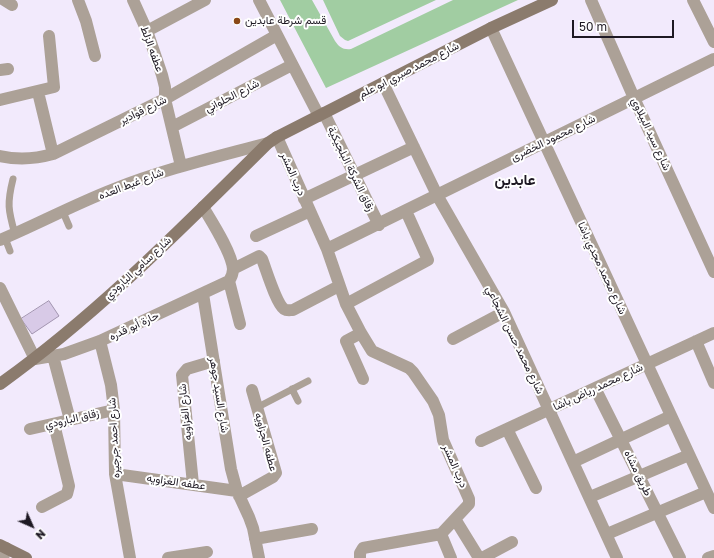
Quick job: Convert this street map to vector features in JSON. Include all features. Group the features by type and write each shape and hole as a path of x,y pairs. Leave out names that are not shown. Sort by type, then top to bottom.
{"main road":[{"name":"شارع محمد صبري ابو علم","path":"273,140 491,28 552,0"},
{"name":"شارع سامي البارودي","path":"0,384 35,359 99,304 203,208 273,140"},
{"path":"3,550 26,558"}],"street":[{"path":"78,0 96,56"},
{"name":"عطفه الزلط","path":"133,0 147,31 162,75 165,87 165,100 181,166"},
{"path":"147,31 205,0"},
{"name":"زقاق الشركة البلجيكية","path":"259,0 292,65 321,115 379,225"},
{"name":"شارع سيد البيلاوي","path":"591,0 634,98 713,269"},
{"path":"693,0 714,42"},
{"name":"شارع محمد مجدي باشا","path":"491,28 711,501"},
{"name":"شارع قوادير","path":"0,156 27,159 40,158 53,154 165,100 277,35"},
{"path":"0,100 54,87 49,36"},
{"name":"شارع محمود الخضرى","path":"327,249 379,225 714,59"},
{"name":"شارع الحلواني","path":"172,127 292,65"},
{"name":"شارع محمد حسن الشجاعي","path":"383,83 437,195 504,312 617,558"},
{"path":"38,92 53,154"},
{"name":"شارع غيط العده","path":"6,237 113,189 181,166 273,140"},
{"name":"درب المشر","path":"273,140 310,211 327,249 346,304 372,351 409,368 434,401 439,415 443,440 470,500 469,504 440,534"},
{"path":"304,199 414,147"},
{"path":"203,208 227,251 233,269 232,277 229,281 240,324"},
{"path":"256,236 310,211"},
{"path":"346,304 428,260 406,211"},
{"path":"233,269 259,256 262,259 277,298 284,309 289,310 293,310 339,286"},
{"name":"حارة أبو قدره","path":"35,359 64,354 100,342 229,281"},
{"path":"0,288 35,359"},
{"name":"شارع السيد جوهر","path":"203,294 230,469 238,494 250,517 259,558"},
{"path":"453,339 504,312"},
{"path":"361,333 346,341 362,380"},
{"name":"شارع محمد رياض باشا","path":"481,441 714,333"},
{"path":"696,341 714,383"},
{"name":"شارع احمد جرجيره","path":"100,342 111,385 114,410 115,474 130,558"},
{"path":"53,356 70,420"},
{"name":"شارع الغزاويه","path":"193,484 182,375 187,369 214,361"},
{"name":"طريق مشاه","path":"596,388 680,558"},
{"name":"عطفه الجزاويه","path":"238,494 273,477 276,473 252,390"},
{"name":"زقاق البارودي","path":"30,429 114,410"},
{"path":"573,462 671,416"},
{"path":"42,507 67,494 69,486 54,424"},
{"path":"507,429 536,488"},
{"path":"590,497 689,455"},
{"name":"عطفه الغزاويه","path":"115,474 193,484 238,494"},
{"path":"606,534 657,513 711,501"},
{"path":"455,519 481,558 512,542"},
{"path":"255,539 312,529"},
{"path":"360,558 360,553 363,548 440,534 451,558"},
{"path":"168,558 207,552"},
{"path":"708,558 714,556"}],"lane":[{"path":"10,251 6,237 9,211 8,203 13,179"},
{"path":"64,212 69,226"},
{"path":"258,407 308,381"},
{"path":"292,389 298,401"}],"green space":[{"path":"280,0 312,0 337,43 342,48 351,49 453,0 518,0 326,88"},
{"path":"323,0 436,0 348,41 340,36"}],"building":[{"path":"49,301 59,316 32,334 21,319"}],"place":[{"name":"قسم شرطة عابدين","path":"237,21"}],"district":[{"name":"عابدين","path":"515,180"}]}
